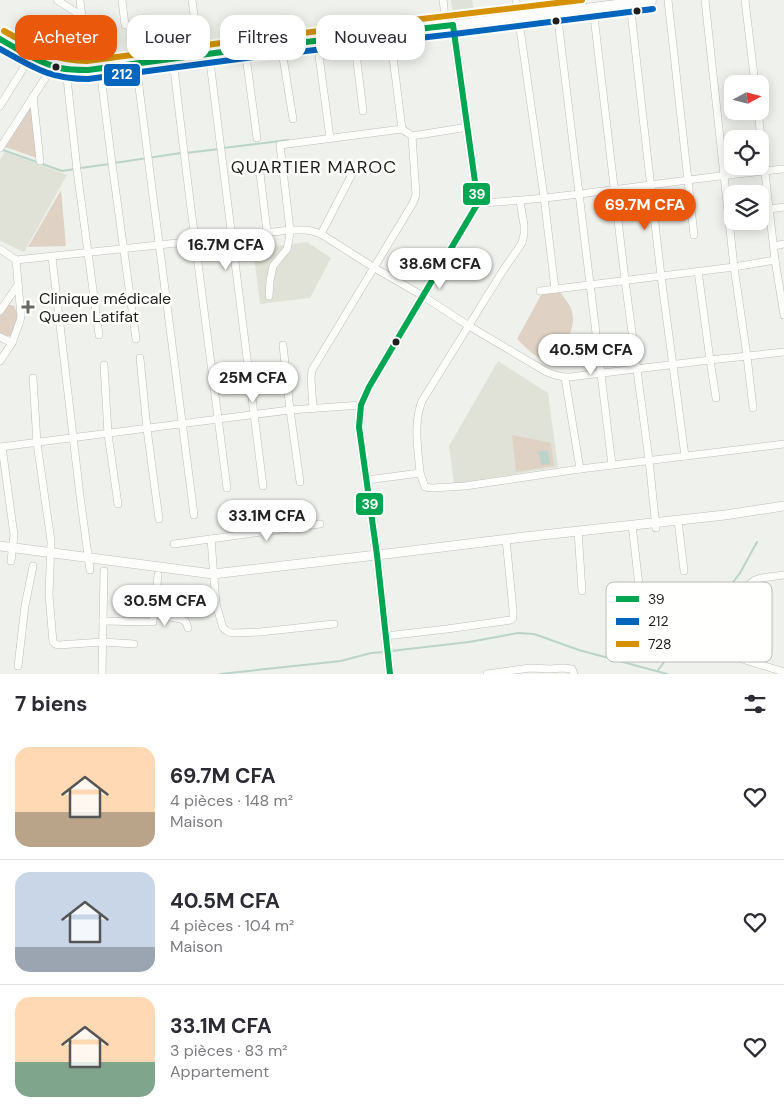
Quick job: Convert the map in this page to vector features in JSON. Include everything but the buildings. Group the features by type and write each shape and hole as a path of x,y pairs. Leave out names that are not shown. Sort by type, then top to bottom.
{"street":[{"path":"57,0 80,15"},
{"path":"80,0 82,15"},
{"path":"122,0 125,25 136,28 159,245 194,515"},
{"path":"192,0 194,15"},
{"path":"390,674 377,555 359,427 362,405 369,387 478,203 453,25 445,16 444,0"},
{"path":"516,0 555,289"},
{"path":"425,29 652,0"},
{"path":"668,0 694,235"},
{"path":"704,0 734,267 753,408"},
{"path":"745,0 754,75"},
{"path":"630,3 661,276 685,456"},
{"path":"593,8 656,526"},
{"path":"557,12 612,465"},
{"path":"0,39 15,47"},
{"path":"0,106 29,60"},
{"path":"39,60 52,66 66,69 88,70 166,60"},
{"path":"87,60 88,70"},
{"path":"173,60 227,488"},
{"path":"210,60 263,486"},
{"path":"246,60 257,138"},
{"path":"283,60 293,119"},
{"path":"320,60 330,138"},
{"path":"356,60 362,111"},
{"path":"393,60 402,129"},
{"path":"0,147 52,66"},
{"path":"66,69 87,252 99,335"},
{"path":"100,69 136,339"},
{"path":"33,96 40,160"},
{"path":"269,296 273,266 287,249 290,240 280,144 402,129 412,136 468,127"},
{"path":"313,409 312,370 413,203 416,195 412,136"},
{"path":"260,165 267,232"},
{"path":"769,170 784,169"},
{"path":"321,234 352,174"},
{"path":"478,203 520,201 723,175"},
{"path":"520,201 524,225 522,243 502,272 418,410 416,434 420,473 425,487 465,486 580,469 784,444"},
{"path":"784,207 769,209 775,260 781,281 784,316"},
{"path":"0,249 16,260 267,232 306,230 321,234 469,326 554,376 565,378 784,352"},
{"path":"774,246 784,244"},
{"path":"52,257 90,570"},
{"path":"0,361 12,342 21,316 16,260"},
{"path":"540,291 734,267 775,260"},
{"path":"698,271 716,398"},
{"path":"0,311 18,285"},
{"path":"0,337 12,342"},
{"path":"283,344 300,482"},
{"path":"140,358 159,519"},
{"path":"104,365 108,434 118,504"},
{"path":"33,378 37,443 51,541 49,595 53,642 58,645 103,642 134,644"},
{"path":"565,378 580,469"},
{"path":"11,561 14,535 1,447 290,410 362,405"},
{"path":"367,480 420,473"},
{"path":"0,546 214,574 632,525 656,526 678,520 784,506"},
{"path":"678,520 684,571"},
{"path":"174,544 320,524"},
{"path":"632,525 638,582"},
{"path":"578,531 582,591"},
{"path":"211,539 216,604 223,628 232,633 260,632 334,624"},
{"path":"386,636 447,630 511,620 513,618 513,610 506,539"},
{"path":"18,666 25,606 33,566"},
{"path":"102,674 104,570"},
{"path":"103,621 153,622 158,575"},
{"path":"751,582 756,579 784,575"},
{"path":"154,614 181,619 186,622 188,628"},
{"path":"753,662 784,672"},
{"path":"486,674 530,668 551,671 568,668 574,674"}],"shaded area":[{"path":"451,0 472,0 475,16 454,19"},
{"path":"31,104 37,158 5,147"},
{"path":"5,152 67,175 24,252 0,241 0,160"},
{"path":"61,190 66,246 28,247"},
{"path":"307,242 331,258 310,298 260,304 253,249"},
{"path":"560,292 569,304 573,319 563,350 556,359 551,361 535,355 517,339 541,295"},
{"path":"7,304 14,306 18,317 14,336 0,335 0,312"},
{"path":"498,361 548,393 558,467 454,484 449,446"},
{"path":"512,435 551,443 554,466 516,472"},
{"path":"548,450 550,464 541,465 540,455 537,452"}],"waterway":[{"path":"223,148 288,140"},
{"path":"186,153 219,149"},
{"path":"3,150 62,171 75,169"},
{"path":"114,163 181,153"},
{"path":"80,168 110,164"},
{"path":"733,582 757,542"},
{"path":"391,651 469,642 518,633 534,634 606,657"},
{"path":"220,674 341,661 371,653 384,652"},
{"path":"623,662 667,674"},
{"path":"658,670 664,662"}],"transit line":[{"name":"728","path":"4,31 34,48 53,56 63,59 87,61 244,40 582,0"},
{"name":"212","path":"0,49 42,71 62,77 88,79 653,9"},
{"name":"39","path":"0,39 29,56 52,66 88,70 245,49 453,25"},
{"name":"39","path":"390,674 377,555 359,427 361,405 369,387 478,203 453,25"}],"place":[{"name":"Clinique médicale Queen Latifat","path":"28,307"}],"district":[{"name":"QUARTIER MAROC","path":"314,167"}]}
